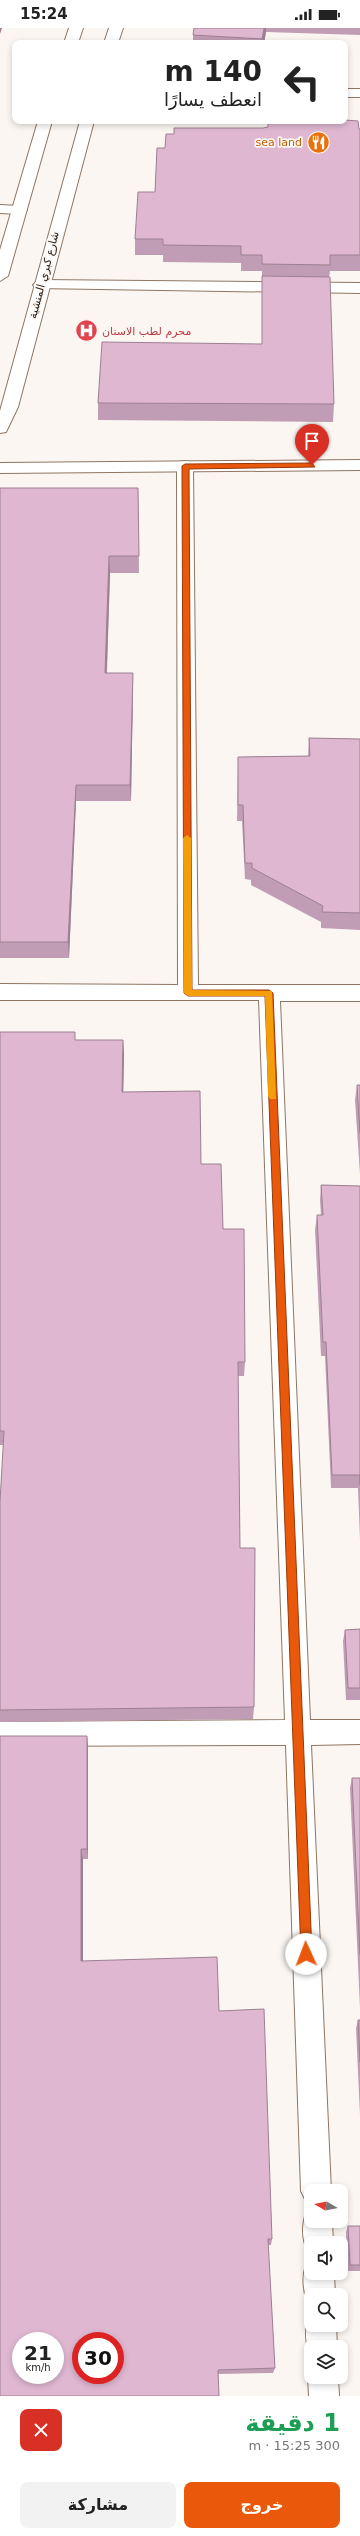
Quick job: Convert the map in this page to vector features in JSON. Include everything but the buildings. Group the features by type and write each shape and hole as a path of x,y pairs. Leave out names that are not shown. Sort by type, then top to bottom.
{"street":[{"path":"71,40 76,28"},
{"path":"112,40 116,28"},
{"path":"348,93 360,93"},
{"path":"0,276 44,124"},
{"name":"شارع كبري المنشية","path":"0,428 10,407 41,285 86,124"},
{"path":"0,209 20,210"},
{"path":"41,285 360,288"},
{"path":"0,468 360,465"},
{"path":"185,466 188,993"},
{"path":"0,992 360,993"},
{"path":"269,993 316,2184"},
{"path":"0,1734 360,1732"},
{"path":"323,2384 324,2396"}],"slow traffic":[{"path":"187,838 188,993 269,993 273,1096"}],"place":[{"name":"sea land","path":"318,142"},
{"name":"محرم لطب الاسنان","path":"86,331"}],"route":[{"path":"306,1954 269,993 188,993 185,466 312,465"}]}
